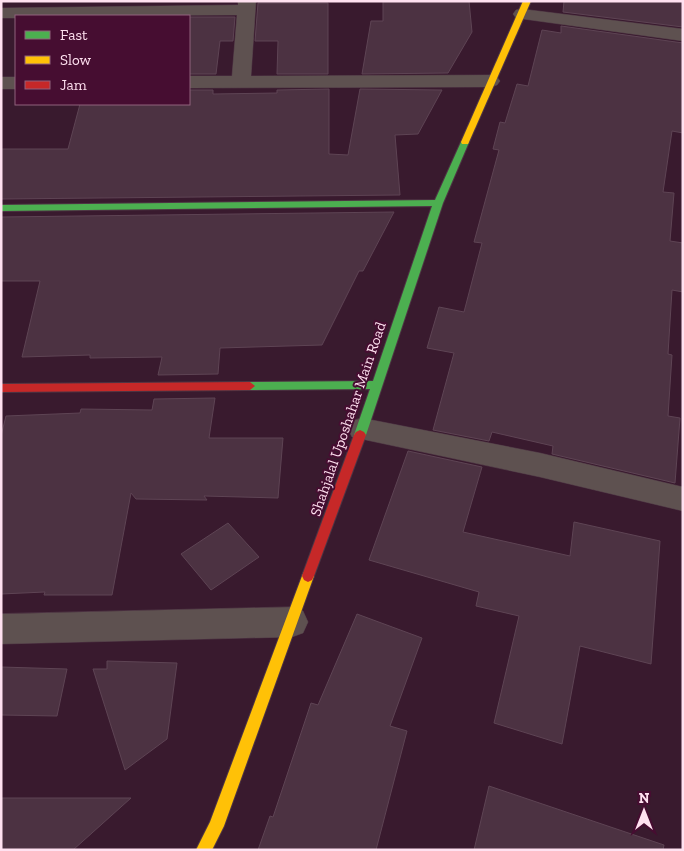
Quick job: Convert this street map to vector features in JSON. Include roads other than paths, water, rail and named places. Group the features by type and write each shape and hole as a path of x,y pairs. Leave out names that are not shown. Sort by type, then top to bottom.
{"main road":[{"name":"Shahjalal Uposhahar Main Road","path":"204,850 216,826 378,385 438,203 490,81 525,7"},
{"path":"1,208 438,203"},
{"path":"1,388 378,385"}],"street":[{"path":"1,13 246,6 241,82"},
{"path":"525,7 683,34"},
{"path":"190,82 490,81"},
{"path":"1,83 15,83"},
{"path":"362,429 540,465 683,499"},
{"path":"1,629 292,622"}]}
